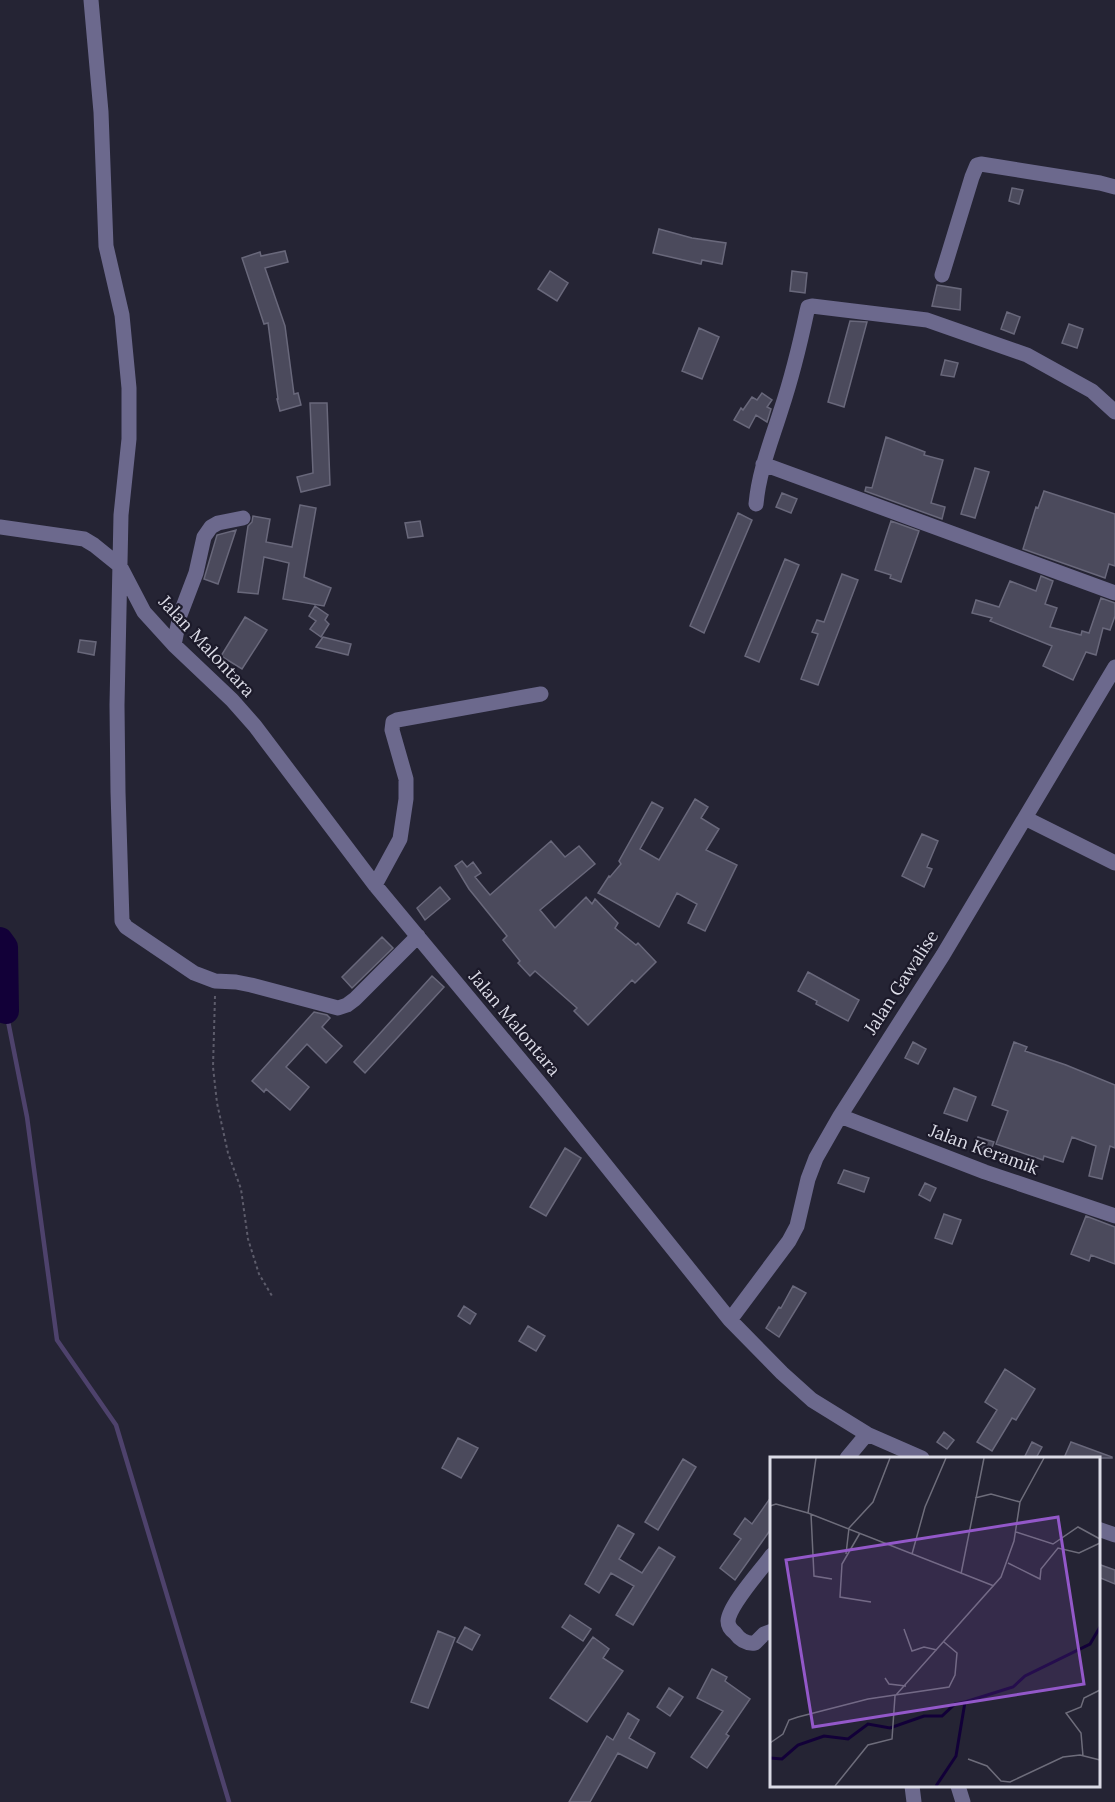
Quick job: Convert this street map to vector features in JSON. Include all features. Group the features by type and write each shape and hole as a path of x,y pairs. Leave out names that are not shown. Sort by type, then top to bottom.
{"street":[{"path":"90,0 101,112 106,246 122,315 129,388 129,439 121,515 117,727 120,915 126,927 194,973 215,981 251,985 338,1008 356,999 418,936"},
{"path":"942,275 977,165 1067,177 1115,187"},
{"path":"756,504 763,464 790,382 808,307 927,320 942,324 1027,355 1092,391 1115,412"},
{"path":"1092,391 1115,397"},
{"path":"763,464 1115,593"},
{"path":"174,645 180,615 194,582 207,531 218,524 243,518"},
{"path":"0,527 74,537 94,545 120,566"},
{"name":"Jalan Malontara","path":"120,566 144,612 255,726 375,885 730,1320 812,1400 867,1434 920,1457"},
{"name":"Jalan Gawalise","path":"730,1320 789,1241 797,1226 808,1179 816,1158 840,1116 943,955 1115,667"},
{"path":"375,885 400,839 406,799 406,779 392,730 393,722 541,694"},
{"path":"1025,819 1115,862"},
{"name":"Jalan Keramik","path":"840,1116 985,1172 1115,1216"},
{"path":"847,1457 867,1434"},
{"path":"1100,1530 1115,1534"},
{"path":"770,1556 740,1596 728,1619 728,1625 740,1640 747,1643 754,1643 770,1631"},
{"path":"912,1787 914,1802"},
{"path":"959,1787 963,1802"}],"path":[{"path":"215,981 213,1067 217,1103 228,1153 241,1189 248,1239 259,1274 272,1296"}],"building":[{"path":"1012,188 1023,190 1019,204 1009,201"},
{"path":"659,229 692,238 726,243 722,264 702,260 701,264 653,253"},
{"path":"285,251 288,262 265,268 285,326 294,394 298,393 301,405 280,411 268,323 264,324 242,258 260,252 261,256"},
{"path":"550,271 568,283 557,301 538,289"},
{"path":"792,271 807,273 805,293 790,291"},
{"path":"937,285 961,289 960,310 932,306"},
{"path":"1007,312 1020,317 1014,334 1001,329"},
{"path":"850,321 867,322 844,407 828,402"},
{"path":"1069,324 1083,329 1077,348 1062,343"},
{"path":"699,328 719,337 702,379 682,371"},
{"path":"945,360 958,363 954,377 941,375"},
{"path":"762,393 772,400 767,407 771,409 767,422 756,415 749,428 734,420 741,408 743,410 752,397 757,400"},
{"path":"310,403 327,403 330,485 301,492 297,477 313,473"},
{"path":"886,437 925,452 924,455 943,460 931,503 945,507 942,519 865,491 866,487 872,488"},
{"path":"975,468 989,472 975,518 961,514"},
{"path":"1044,491 1115,514 1115,566 1109,564 1105,578 1023,549 1036,507 1038,508"},
{"path":"782,493 797,499 791,513 776,507"},
{"path":"300,505 316,508 304,577 331,588 324,606 283,599 289,563 264,557 258,594 238,592 248,526 253,516 270,519 266,542 292,547"},
{"path":"738,513 752,520 704,633 690,626"},
{"path":"420,521 423,536 408,538 405,523"},
{"path":"891,521 919,531 901,582 890,578 891,575 875,570"},
{"path":"236,530 218,584 204,579 217,535"},
{"path":"785,559 799,565 759,662 745,656"},
{"path":"842,574 858,580 818,685 801,679 818,634 812,632 817,620 824,622"},
{"path":"1041,576 1053,581 1045,604 1057,608 1050,627 1081,635 1082,631 1089,633 1101,598 1115,603 1115,616 1110,630 1103,628 1096,655 1086,652 1073,680 1043,666 1052,646 990,621 992,618 972,613 976,600 999,607 1010,581 1036,591"},
{"path":"315,606 328,615 325,620 329,624 321,637 310,629 316,621 309,616"},
{"path":"245,617 267,630 242,669 221,656"},
{"path":"323,637 351,644 348,655 316,647"},
{"path":"80,640 96,642 94,655 78,652"},
{"path":"695,799 708,807 701,818 719,829 706,850 737,865 705,931 688,923 697,904 677,893 659,927 598,893 609,876 621,864 619,861 652,802 663,808 640,849 659,860"},
{"path":"922,834 938,841 927,867 932,869 924,887 902,876"},
{"path":"551,841 565,857 579,846 595,864 540,910 555,928 586,897 592,904 595,899 618,923 615,928 636,945 638,943 656,962 635,983 632,980 588,1025 574,1011 577,1008 535,971 530,976 518,963 520,961 503,940 507,936 469,889 455,866 462,861 467,867 473,862 481,873 475,877 490,895"},
{"path":"440,887 450,899 425,920 417,908"},
{"path":"382,937 393,948 352,988 342,977"},
{"path":"808,972 859,1000 848,1021 816,1004 817,1001 798,991"},
{"path":"432,976 444,987 365,1073 354,1062"},
{"path":"314,1012 330,1018 322,1027 342,1046 326,1063 307,1044 286,1067 309,1087 290,1110 266,1089 264,1092 252,1081"},
{"path":"913,1042 926,1049 918,1064 905,1058"},
{"path":"1014,1042 1027,1047 1025,1051 1115,1085 1115,1148 1110,1146 1102,1179 1089,1176 1096,1146 1072,1137 1063,1162 1044,1156 1043,1160 996,1144 1008,1111 992,1105"},
{"path":"954,1088 976,1097 967,1121 944,1113"},
{"path":"978,1137 994,1142 989,1155 974,1150"},
{"path":"565,1148 581,1158 546,1216 530,1207"},
{"path":"844,1170 869,1178 864,1192 838,1183"},
{"path":"925,1183 936,1188 930,1201 919,1195"},
{"path":"944,1214 961,1220 952,1244 935,1238"},
{"path":"1086,1216 1115,1227 1115,1264 1091,1255 1089,1261 1071,1254"},
{"path":"793,1286 806,1293 779,1337 766,1328 779,1307 781,1308"},
{"path":"464,1306 476,1314 470,1324 458,1316"},
{"path":"528,1326 545,1336 536,1351 519,1341"},
{"path":"1005,1369 1035,1389 1016,1420 1012,1418 992,1451 977,1442 997,1410 985,1402"},
{"path":"944,1432 954,1440 947,1449 937,1442"},
{"path":"458,1438 478,1448 461,1478 442,1468"},
{"path":"1032,1442 1042,1447 1037,1457 1024,1457"},
{"path":"1071,1442 1112,1458 1100,1457 1064,1457"},
{"path":"683,1459 696,1467 658,1530 645,1522"},
{"path":"770,1498 770,1530 735,1580 720,1568 741,1539 734,1534 745,1518 752,1524"},
{"path":"618,1525 634,1534 619,1559 642,1573 659,1547 675,1557 633,1625 616,1615 634,1586 611,1573 599,1593 585,1584"},
{"path":"1100,1565 1115,1570 1115,1584 1100,1578"},
{"path":"570,1615 591,1629 583,1641 562,1627"},
{"path":"465,1627 480,1635 472,1650 457,1642"},
{"path":"438,1631 455,1638 428,1708 411,1702"},
{"path":"593,1637 609,1649 603,1658 623,1671 587,1722 550,1698"},
{"path":"712,1669 727,1677 725,1681 750,1699 726,1734 729,1736 707,1768 691,1757 723,1711 697,1698"},
{"path":"669,1688 683,1697 670,1716 657,1707"},
{"path":"628,1713 639,1720 629,1738 655,1753 647,1768 618,1753 590,1802 569,1802 607,1736 613,1740"}],"waterway":[{"path":"0,940 5,947 6,1011 0,1009"},
{"path":"6,1011 27,1117 57,1340 116,1425 229,1802"}]}
